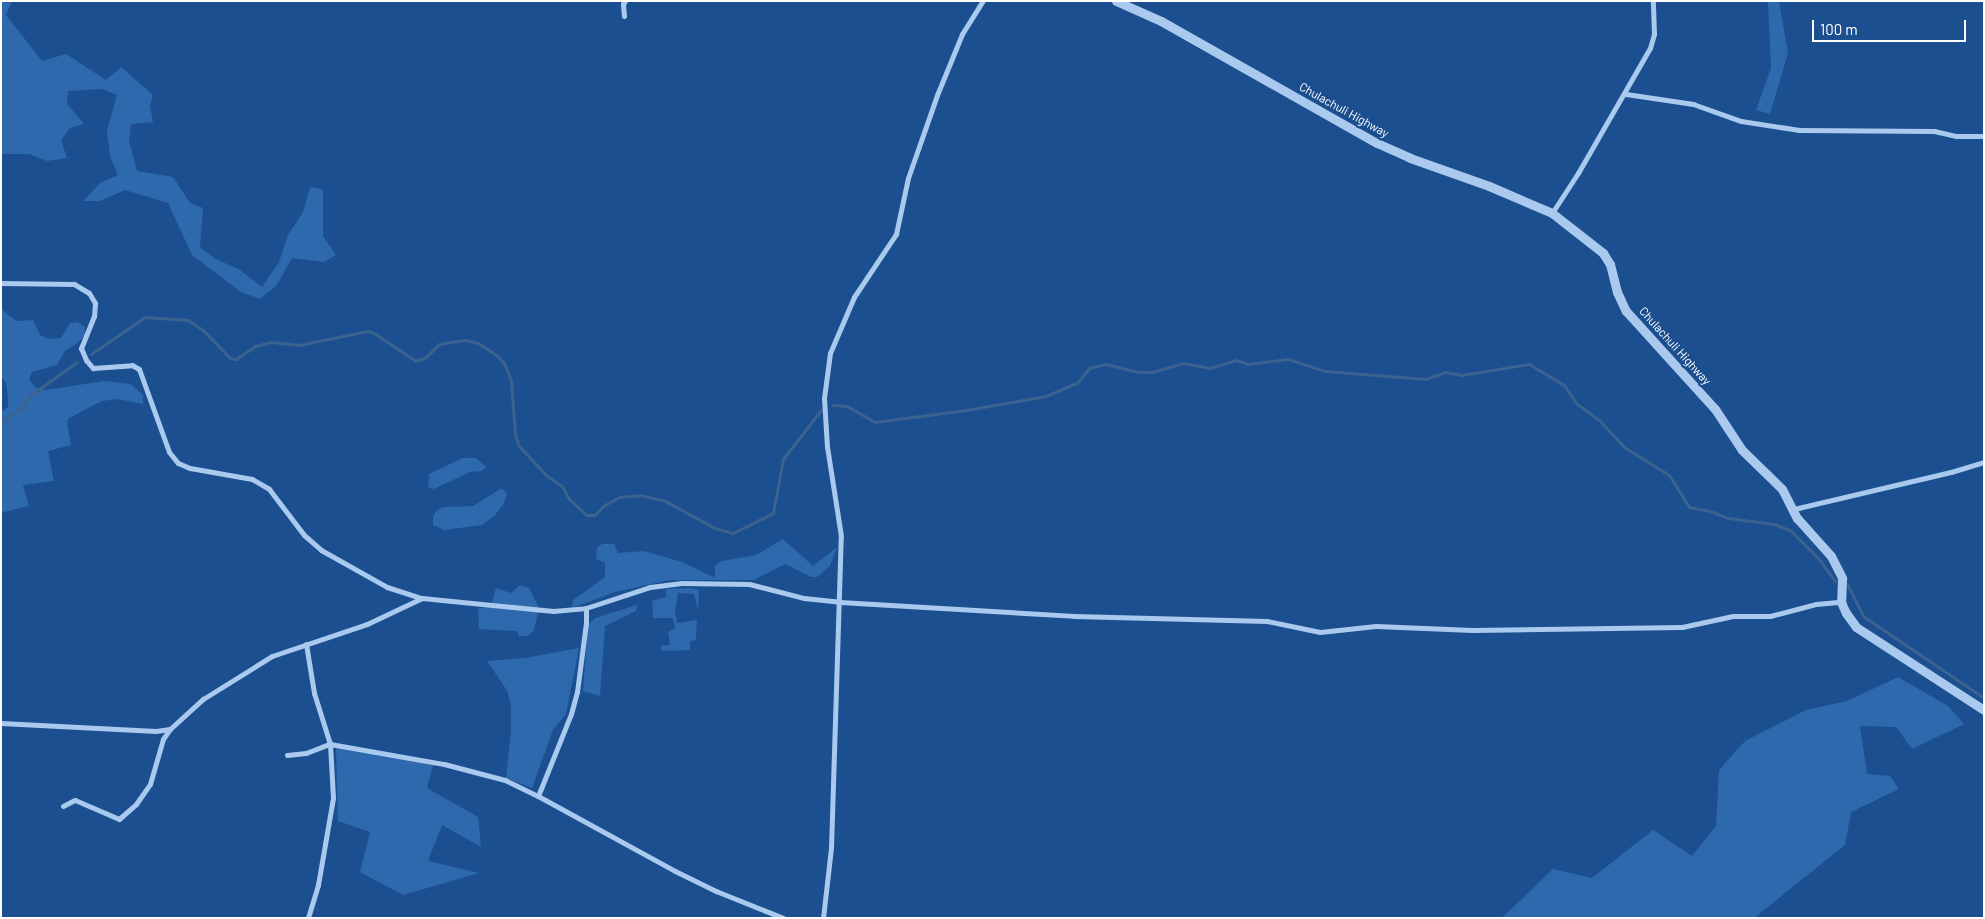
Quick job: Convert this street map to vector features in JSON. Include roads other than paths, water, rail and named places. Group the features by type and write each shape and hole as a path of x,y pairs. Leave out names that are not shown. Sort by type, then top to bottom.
{"street":[{"path":"624,16 623,4 625,1"},
{"path":"823,918 831,848 842,536 830,475 824,398 830,353 854,297 896,234 908,178 937,95 962,34 983,1"},
{"name":"Chulachuli Highway","path":"1116,1 1161,21 1377,143 1410,158 1489,186 1552,213 1603,253 1610,264 1617,292 1626,311 1715,409 1742,450 1782,488 1797,518 1831,556 1839,568 1842,578 1842,602 1846,613 1856,626 1984,710"},
{"path":"1552,213 1626,94 1650,48 1654,34 1652,1"},
{"path":"1626,94 1694,104 1741,121 1799,130 1934,131 1956,136 1984,136"},
{"path":"1,283 74,284 89,293 95,303 94,316 81,348 86,360 93,368 132,365 139,369 169,452 178,463 190,468 252,479 269,489 304,535 321,550 387,586 422,598 553,611 586,608 650,587 682,584 749,584 804,598 840,602 1074,616 1267,621 1320,632 1376,626 1472,630 1682,627 1733,616 1770,616 1816,604 1842,602"},
{"path":"1794,509 1951,472 1984,462"},
{"path":"63,806 75,800 119,819 136,804 150,784 163,739 170,729 203,699 240,674 272,656 367,624 422,598"},
{"path":"538,796 568,722 577,692 586,623 586,608"},
{"path":"306,644 314,693 330,744 333,798 318,885 308,918"},
{"path":"1,723 156,732 170,729"},
{"path":"287,755 306,753 330,744 444,764 505,780 675,871 716,891 783,918"}],"waterway":[{"path":"91,354 145,317 188,320 203,330 230,358 236,359 255,346 271,342 299,345 368,331 416,361 426,357 439,344 465,340 478,343 495,354 504,363 511,380 515,434 519,446 546,475 562,486 569,499 587,515 595,515 603,506 619,497 640,495 665,501 715,528 733,533 773,513 783,459 821,410"},
{"path":"833,405 847,406 875,422 966,410 1046,396 1077,383 1089,368 1106,364 1139,372 1152,372 1183,363 1210,368 1236,360 1248,364 1288,359 1325,371 1426,379 1445,372 1462,375 1529,364 1564,385 1577,404 1599,420 1624,447 1669,475 1689,507 1710,511 1728,518 1774,524 1791,531 1819,559 1835,581"},
{"path":"1,422 21,408 32,394 77,362"},
{"path":"1847,584 1863,616 1984,698"}]}
